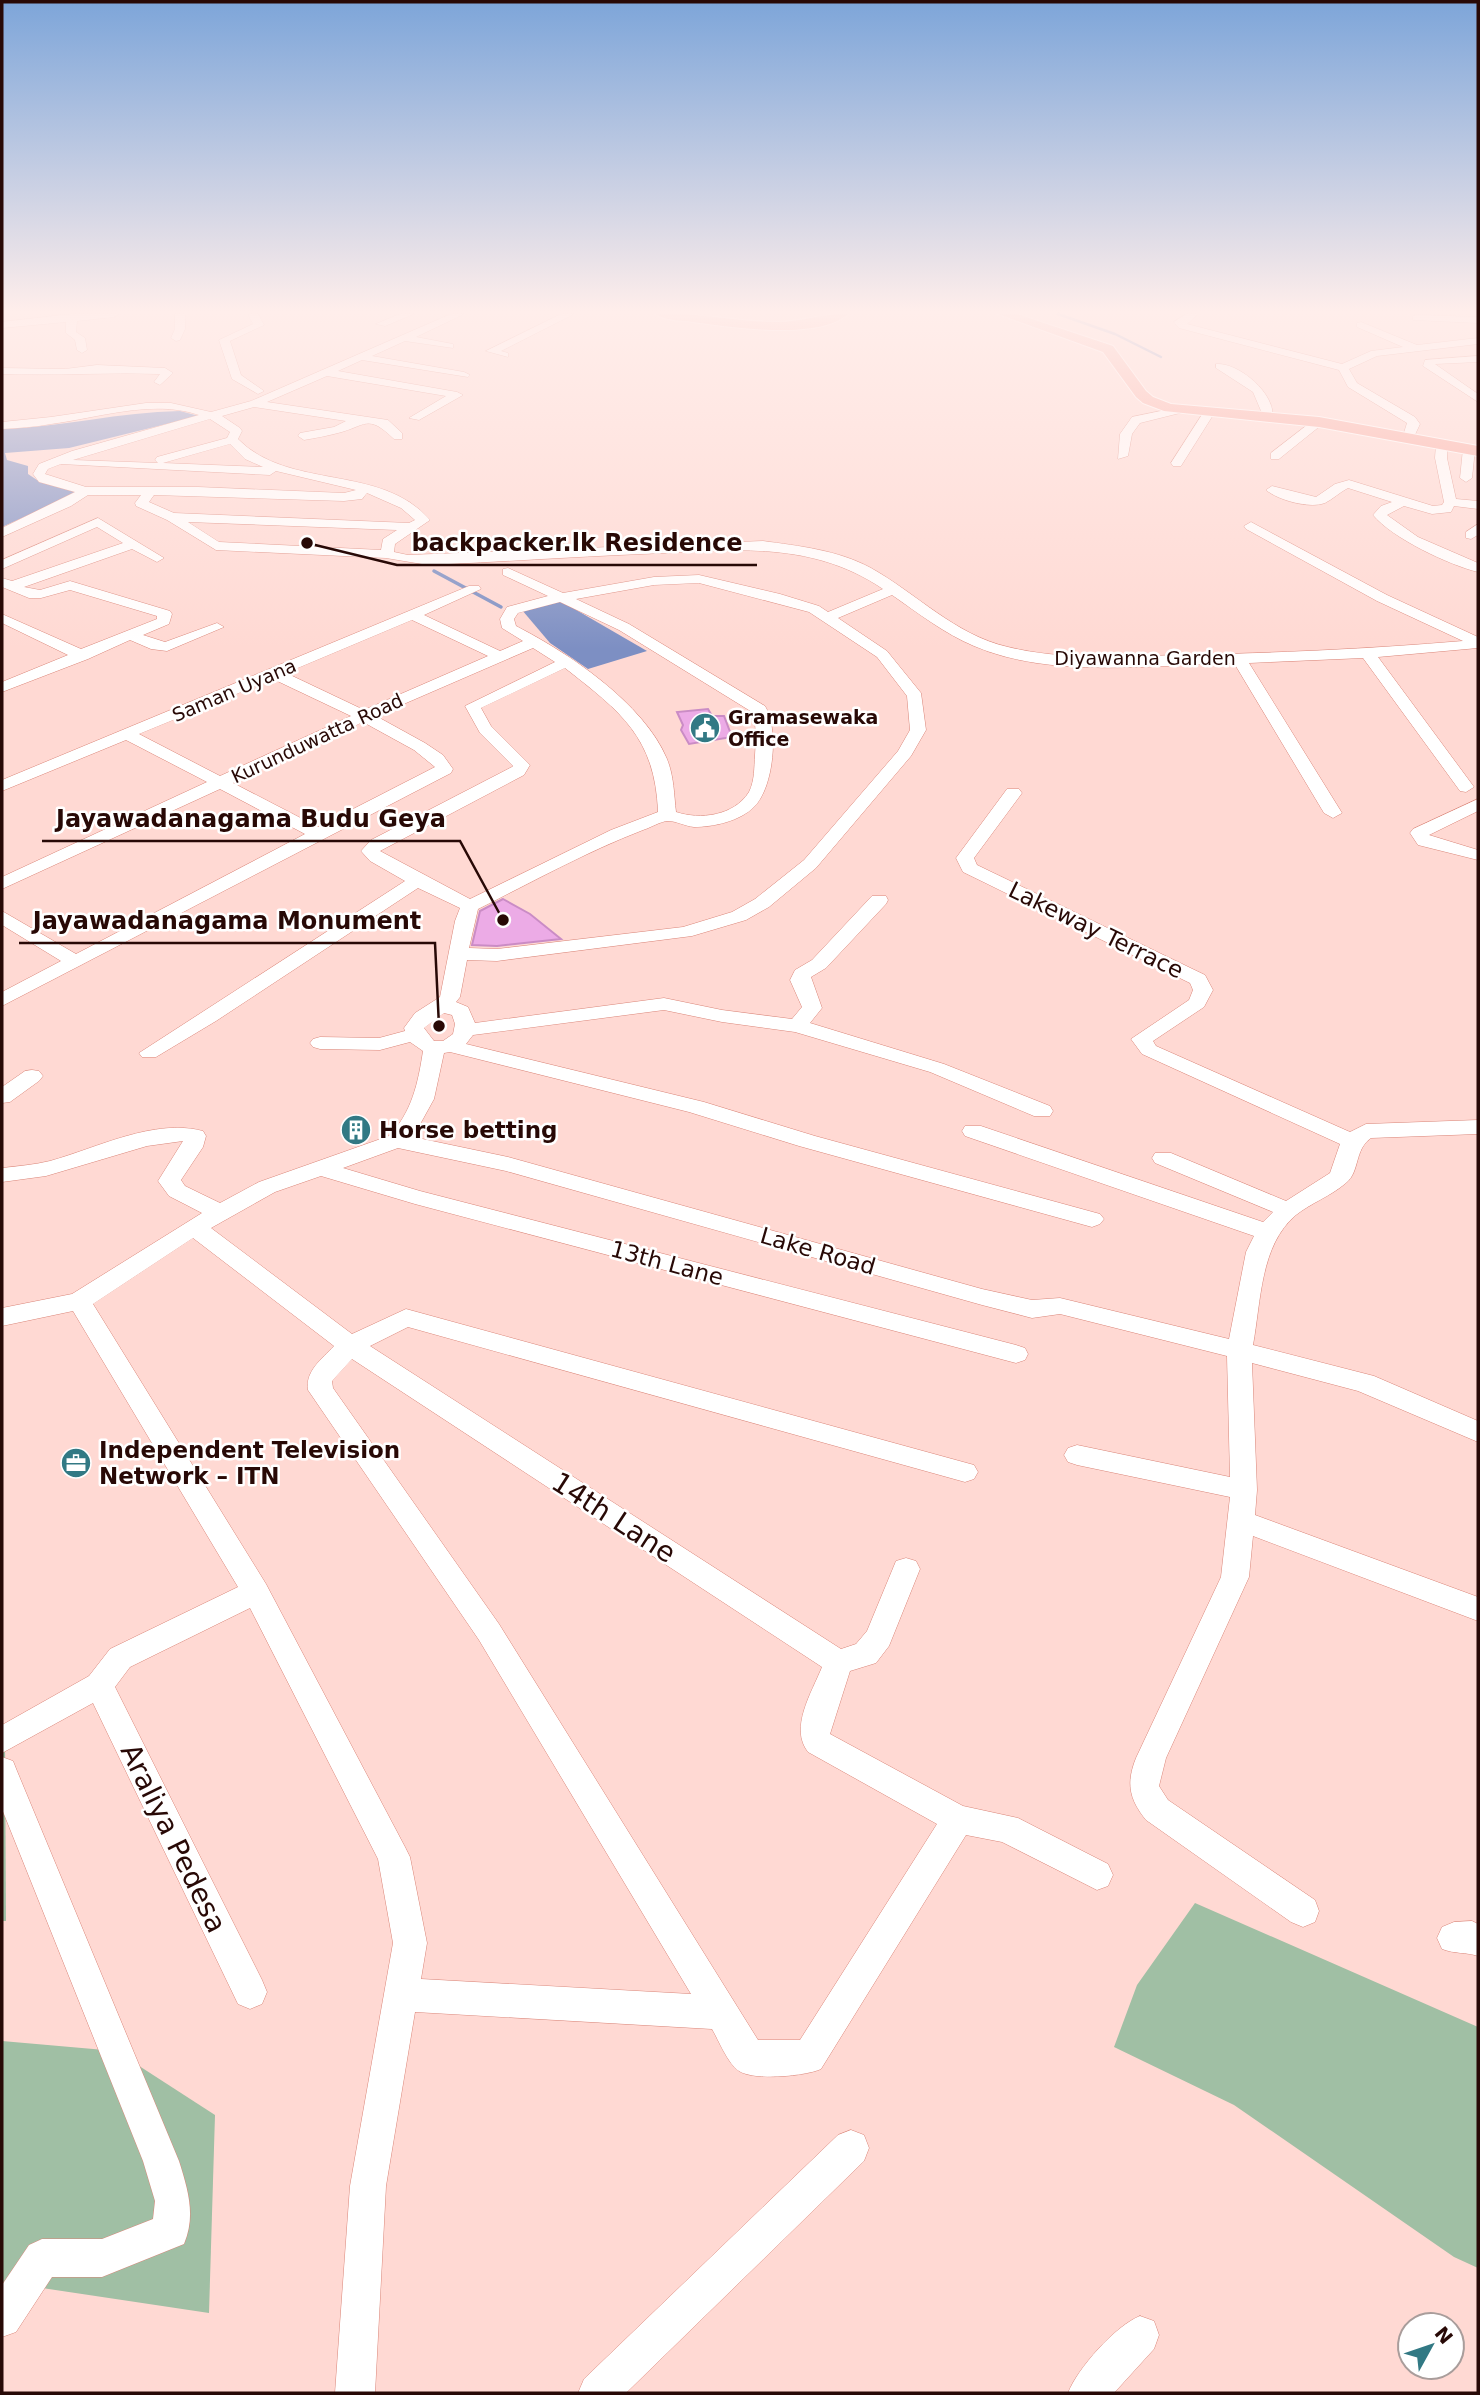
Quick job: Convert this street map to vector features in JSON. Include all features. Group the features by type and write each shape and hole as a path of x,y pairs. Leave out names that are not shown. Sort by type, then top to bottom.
{"main road":[{"path":"1343,426 1473,450"}],"street":[{"path":"177,426 56,461 43,467 39,474 43,479 85,491 198,491 344,497 357,496 364,489"},
{"path":"227,426 236,431 232,440"},
{"path":"304,436 345,426"},
{"path":"387,426 398,436"},
{"path":"1122,456 1126,434 1132,426"},
{"path":"1177,463 1200,426"},
{"path":"1275,456 1314,426"},
{"path":"1409,436 1413,426"},
{"path":"139,466 232,440"},
{"path":"232,440 249,457 287,470 364,489 412,509 423,520 388,542 387,554"},
{"path":"1442,444 1441,458 1450,502"},
{"path":"1466,478 1473,450"},
{"path":"56,461 287,470"},
{"path":"1272,490 1313,502 1322,499 1339,486 1349,484 1440,511 1450,502 1478,505"},
{"path":"2,533 66,503 85,491"},
{"name":"Diyawanna Garden","path":"149,493 141,503 172,517 216,546 387,554 424,562 468,557 763,545 844,561 895,589 944,624 979,643 1004,651 1064,662 1339,656"},
{"path":"1404,501 1386,509 1380,515 1386,523 1478,568"},
{"path":"172,517 414,527"},
{"path":"2,565 98,522 157,558"},
{"path":"1251,526 1382,598 1478,643"},
{"path":"7,584 133,544"},
{"path":"508,572 624,627 759,709 765,720 761,780 754,796 742,808 719,819 701,823 679,821 667,815 617,834 470,906 465,916 450,997 445,1005 418,1020 415,1034 423,1045 696,1107 807,1141 1092,1219"},
{"path":"458,954 497,955 541,951 685,932 739,916 762,902 810,864 905,753 918,730 915,695 882,654 829,617 814,609 775,597 699,579 654,580 563,597 512,610 507,619 509,628 536,640 612,701 648,739 663,773 667,815"},
{"path":"7,584 29,594"},
{"path":"2,687 164,621 165,614 70,585 7,602"},
{"path":"829,617 895,589"},
{"name":"Saman Uyana","path":"2,786 470,590"},
{"path":"412,615 499,656"},
{"path":"4,620 83,656"},
{"path":"131,635 156,646 167,647 217,627"},
{"name":"Kurunduwatta Road","path":"2,884 361,717 536,640"},
{"path":"1339,656 1478,643"},
{"path":"1367,653 1466,787"},
{"path":"1239,659 1333,813"},
{"path":"470,906 371,855 370,850 518,771 522,765 482,725 473,711 473,706 564,663"},
{"path":"2,1000 317,833 446,769 443,762 433,754 273,673"},
{"path":"128,735 317,833"},
{"name":"Lakeway Terrace","path":"1013,793 965,859 969,868 1198,979 1203,990 1197,1003 1141,1039 1149,1050 1352,1141"},
{"path":"1478,804 1419,833 1424,841 1478,855"},
{"path":"149,1053 418,881"},
{"path":"797,1026 812,1008 802,990 802,974 819,964 879,900"},
{"path":"2,917 76,962"},
{"path":"466,1030 664,1004 722,1016 797,1026 937,1068 1042,1111"},
{"path":"2,1317 79,1301 194,1227 267,1187 397,1141 410,1130 420,1110 441,1048 460,1040 466,1030 466,1020 461,1011 445,1005"},
{"path":"320,1043 380,1044 415,1034"},
{"path":"2,1097 32,1076"},
{"path":"1303,1910 1157,1810 1144,1794 1144,1776 1151,1758 1235,1577 1244,1490 1239,1352 1258,1252 1267,1232 1288,1210 1340,1177 1352,1141 1366,1131 1478,1126"},
{"path":"973,1131 1267,1232"},
{"path":"2,1175 44,1170 162,1136 190,1133 195,1136 194,1144 172,1168 169,1181 177,1191 220,1212"},
{"name":"Lake Road","path":"397,1141 508,1164 982,1297 1032,1308 1060,1306 1089,1312 1365,1383 1478,1432"},
{"path":"1163,1158 1288,1210"},
{"name":"13th Lane","path":"319,1168 415,1197 1016,1354"},
{"name":"14th Lane","path":"194,1227 349,1345 838,1662"},
{"path":"79,1301 256,1592 394,1857 410,1943 368,2186 355,2393"},
{"path":"958,1819 809,2057 749,2058 489,1632 321,1390 319,1379 349,1345 406,1318 965,1472"},
{"path":"1077,1455 1244,1490"},
{"path":"1242,1521 1478,1609"},
{"path":"906,1569 879,1637 866,1654 838,1662 815,1727 815,1738 819,1743 958,1819 1007,1828 1097,1875"},
{"path":"2,1740 99,1685 120,1658 256,1592"},
{"name":"Araliya Pedesa","path":"99,1685 250,1992"},
{"path":"2,1771 161,2161 173,2201 171,2231 102,2258 42,2258 2,2318"},
{"path":"401,1996 723,2013"},
{"path":"598,2393 851,2148"},
{"path":"1088,2393 1140,2336"}],"green space":[{"path":"2,1731 5,1736 6,1921 2,1921"},
{"path":"1195,1903 1478,2027 1478,2268 1454,2257 1234,2105 1114,2047 1137,1985"},
{"path":"2,2041 116,2051 215,2115 209,2313 2,2282"}],"water":[{"path":"38,426 159,426 69,448 5,453 7,460 28,466 28,474 37,480 79,492 2,527 2,429"},
{"path":"559,600 647,651 588,669 550,643 522,610"}],"building":[{"name":"Gramasewaka Office","path":"708,709 712,716 724,716 732,737 689,744 681,730 683,725 677,712"},
{"path":"503,899 530,914 561,939 497,946 472,945 480,911"}],"waterway":[{"path":"434,571 501,607"}],"place":[{"name":"backpacker.lk Residence","path":"307,543"},
{"name":"Gramasewaka Office","path":"705,728"},
{"name":"Jayawadanagama Budu Geya","path":"503,920"},
{"name":"Jayawadanagama Monument","path":"439,1026"},
{"name":"Horse betting","path":"356,1130"},
{"name":"Independent Television Network – ITN","path":"76,1463"}]}
